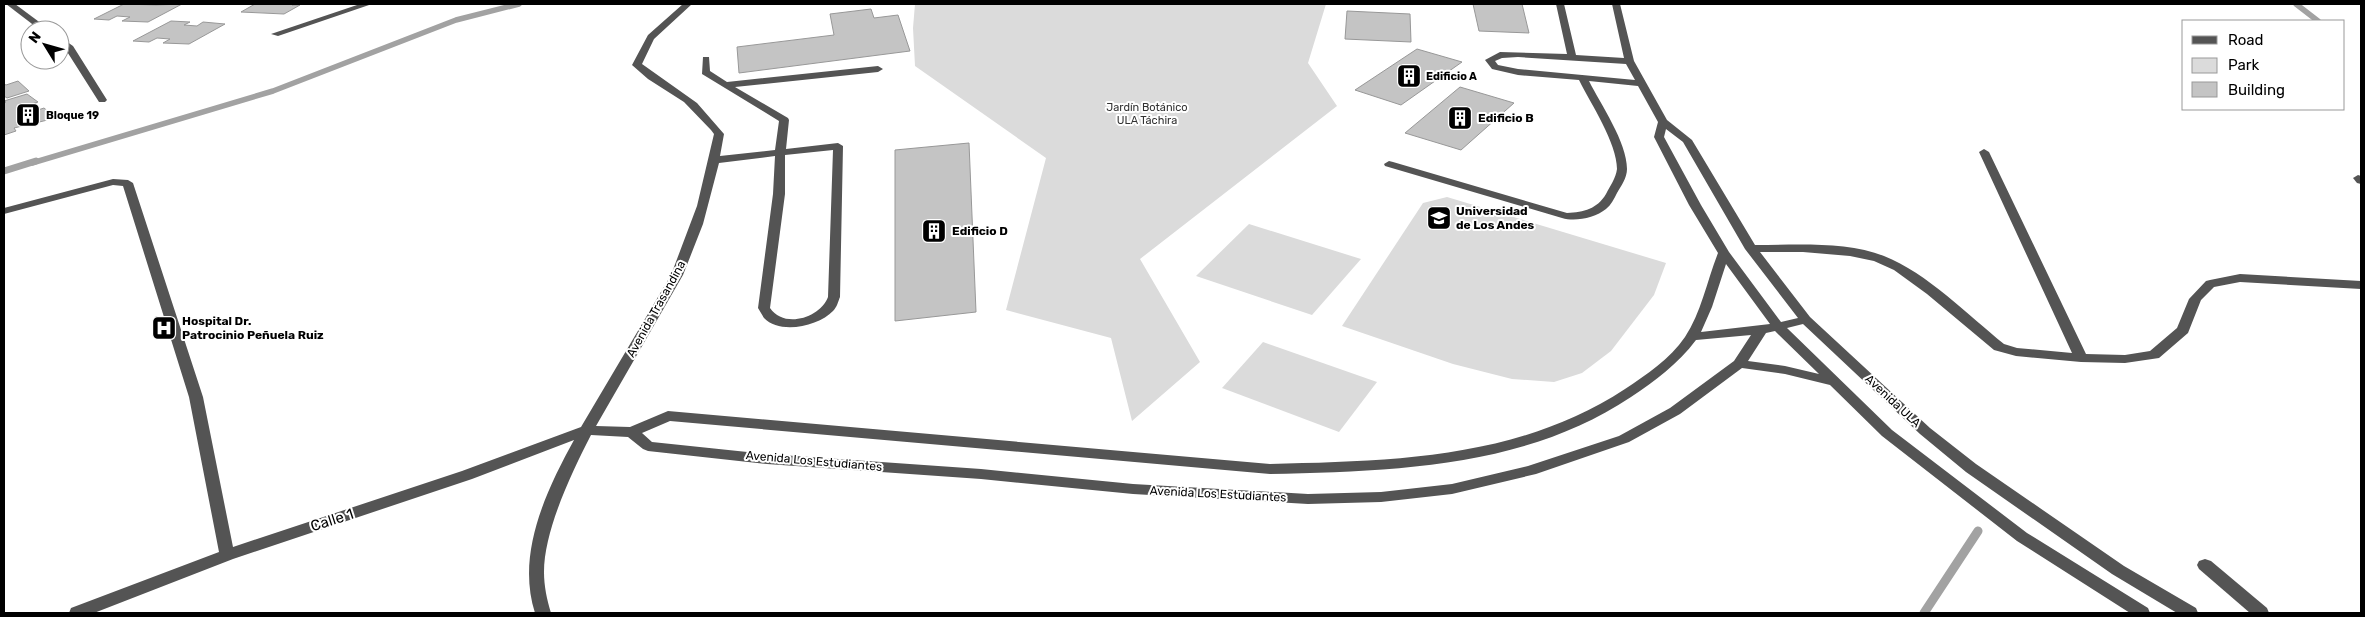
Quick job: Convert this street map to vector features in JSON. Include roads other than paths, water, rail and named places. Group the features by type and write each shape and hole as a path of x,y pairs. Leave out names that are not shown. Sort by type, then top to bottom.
{"street":[{"path":"4,10 12,5 31,4"},
{"path":"275,34 368,4"},
{"name":"Avenida Trasandina","path":"543,613 537,596 537,559 552,503 587,430 689,250 715,160 719,134 710,121 700,109 674,90 650,78 637,65 643,47 653,33 688,4"},
{"path":"1560,4 1572,57"},
{"name":"Avenida ULA","path":"1616,4 1629,62 1662,122 1687,140 1751,249 1806,320 1925,431 1971,468 2118,570 2190,613"},
{"path":"12,5 32,20"},
{"path":"70,48 102,100"},
{"path":"1629,62 1518,54 1500,55 1490,60 1495,67 1504,70 1640,83"},
{"path":"706,59 705,72 784,120 780,152 779,194 764,308 767,317 777,322 793,323 813,318 829,308 834,297 838,146 780,152 715,160"},
{"path":"725,85 878,69"},
{"path":"1389,164 1566,216 1581,216 1597,211 1608,201 1622,170 1621,162 1607,125 1583,78"},
{"name":"Avenida ULA","path":"1662,122 1660,137 1724,253 1778,326 1887,434 2022,537 2142,613"},
{"path":"1984,152 2081,358"},
{"path":"4,211 113,182 128,183 196,397 215,483 227,555"},
{"path":"1751,249 1803,248 1850,252 1878,258 1898,267 1931,291 1999,347 2016,352 2081,358 2125,359 2154,355 2183,330 2195,299 2210,284 2240,278 2361,285"},
{"path":"587,430 632,432 668,416 1270,469 1410,464 1454,457 1527,440 1591,418 1623,399 1672,361 1691,337 1724,253"},
{"path":"1691,337 1761,330 1806,320"},
{"name":"Avenida Los Estudiantes","path":"632,432 648,446 767,458 981,474 1143,490 1308,499 1381,497 1452,489 1522,472 1624,439 1675,411 1739,364 1761,330"},
{"path":"1739,364 1784,370 1832,381"},
{"name":"Calle 1","path":"77,613 227,555 467,475 587,430"},
{"path":"2205,565 2260,613"}],"waterway":[{"path":"32,163 273,91 456,20 519,4"},
{"path":"2296,4 2317,20"},
{"path":"4,171 36,161"},
{"path":"1924,613 1978,531"}],"place":[{"name":"Edificio A","path":"1409,76"},
{"name":"Bloque 19","path":"28,115"},
{"name":"Edificio B","path":"1460,118"},
{"name":"Universidad de Los Andes","path":"1439,218"},
{"name":"Edificio D","path":"934,231"},
{"name":"Hospital Dr. Patrocinio Peñuela Ruiz","path":"164,328"}],"park label":[{"name":"Jardín Botánico ULA Táchira","path":"1147,113"}]}
